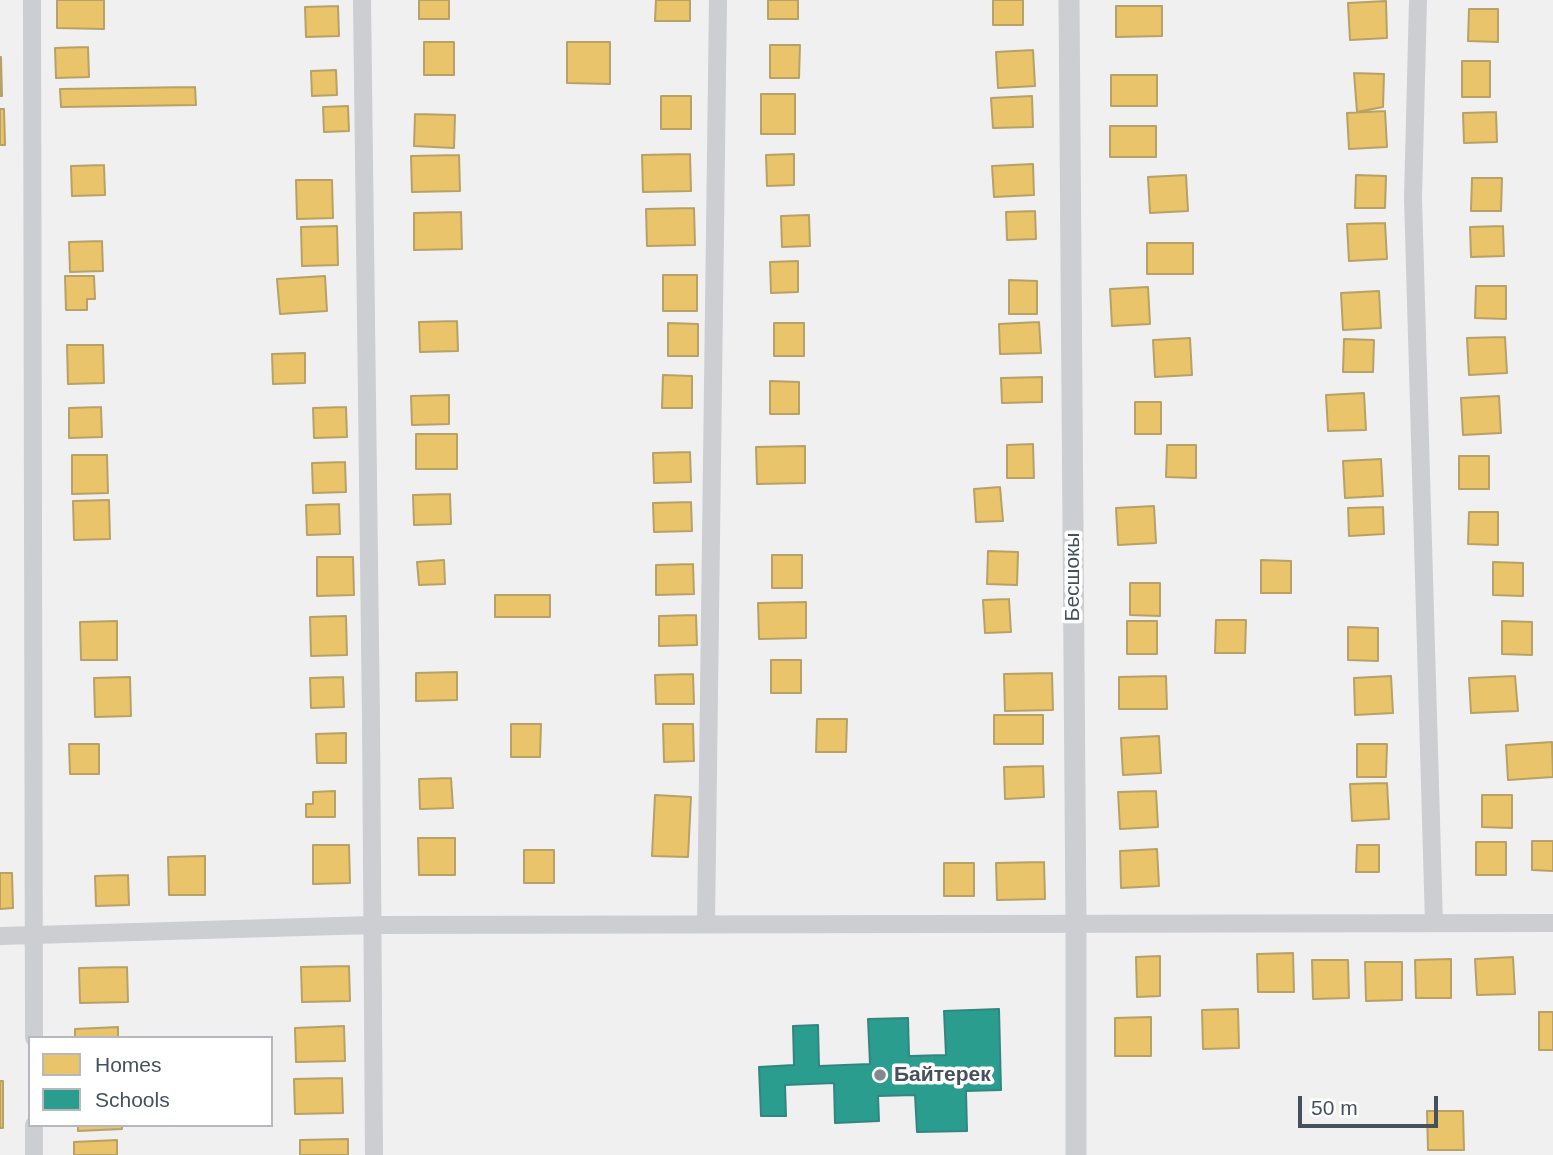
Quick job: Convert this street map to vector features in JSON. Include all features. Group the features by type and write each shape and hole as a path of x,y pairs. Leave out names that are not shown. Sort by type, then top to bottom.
{"street":[{"path":"33,0 34,1036"},
{"path":"362,0 374,1155"},
{"path":"706,924 718,0"},
{"name":"Бесшокы","path":"1069,0 1076,1155"},
{"path":"1418,0 1413,198 1434,923"},
{"path":"0,936 372,925 1553,923"},
{"path":"34,1127 34,1155"}],"building: Homes":[{"path":"57,0 104,0 104,29 57,28"},
{"path":"419,0 449,0 449,19 419,19"},
{"path":"656,0 690,0 690,21 655,21"},
{"path":"768,0 798,0 798,19 768,19"},
{"path":"993,0 1023,0 1023,25 993,25"},
{"path":"1386,1 1387,38 1350,40 1348,3"},
{"path":"338,6 339,36 306,37 305,7"},
{"path":"1116,6 1162,6 1162,36 1116,37"},
{"path":"1469,9 1498,9 1498,42 1468,41"},
{"path":"424,42 454,42 454,75 424,75"},
{"path":"567,42 610,42 610,84 567,83"},
{"path":"770,45 800,45 799,78 770,78"},
{"path":"88,47 89,77 56,78 55,48"},
{"path":"1033,50 1035,86 998,88 996,52"},
{"path":"1,57 2,96 0,96"},
{"path":"1462,61 1490,61 1490,97 1462,97"},
{"path":"336,70 337,95 312,96 311,71"},
{"path":"1354,73 1384,74 1383,107 1357,112"},
{"path":"1111,75 1157,75 1157,106 1111,106"},
{"path":"195,87 196,105 61,107 60,89"},
{"path":"761,94 795,94 795,134 761,134"},
{"path":"661,96 691,96 691,129 661,129"},
{"path":"1032,96 1033,127 993,128 991,98"},
{"path":"348,106 349,131 324,132 323,107"},
{"path":"0,109 4,109 5,145 0,145"},
{"path":"1385,111 1387,147 1349,149 1347,113"},
{"path":"1496,112 1497,142 1464,143 1463,113"},
{"path":"415,114 455,115 454,148 414,146"},
{"path":"1110,126 1156,126 1156,157 1110,157"},
{"path":"690,154 691,191 643,192 642,155"},
{"path":"794,154 794,185 767,186 766,155"},
{"path":"459,155 460,191 412,192 411,156"},
{"path":"1033,164 1034,195 994,197 992,166"},
{"path":"104,165 105,195 72,196 71,166"},
{"path":"1186,175 1188,211 1150,213 1148,177"},
{"path":"1356,175 1386,176 1385,208 1355,208"},
{"path":"1472,178 1502,178 1501,211 1471,211"},
{"path":"296,180 332,180 333,218 297,219"},
{"path":"694,208 695,245 647,246 646,209"},
{"path":"1035,211 1036,239 1007,240 1006,212"},
{"path":"461,212 462,249 414,250 414,213"},
{"path":"809,215 810,246 782,247 781,216"},
{"path":"1385,223 1387,259 1349,261 1347,224"},
{"path":"337,226 338,265 302,266 301,227"},
{"path":"1503,226 1504,256 1471,257 1470,227"},
{"path":"102,241 103,271 70,272 69,242"},
{"path":"1147,243 1193,243 1193,274 1147,274"},
{"path":"798,261 798,292 771,293 770,262"},
{"path":"663,275 697,275 697,311 663,311"},
{"path":"65,276 94,276 95,299 87,299 87,310 66,310"},
{"path":"325,276 327,311 280,314 277,279"},
{"path":"1009,280 1037,281 1037,314 1009,314"},
{"path":"1476,286 1506,286 1506,319 1475,318"},
{"path":"1148,287 1150,324 1112,326 1110,289"},
{"path":"1379,291 1381,328 1343,330 1341,293"},
{"path":"457,321 458,351 420,352 419,322"},
{"path":"1039,322 1041,353 1000,354 999,324"},
{"path":"668,323 698,324 698,356 668,356"},
{"path":"774,323 804,323 804,356 774,356"},
{"path":"1505,337 1507,373 1469,375 1467,338"},
{"path":"1190,338 1192,375 1155,377 1153,340"},
{"path":"1344,339 1374,340 1373,372 1343,372"},
{"path":"67,345 103,345 104,383 68,384"},
{"path":"305,353 305,383 273,384 272,354"},
{"path":"663,375 692,376 692,408 662,408"},
{"path":"1042,377 1042,402 1002,403 1001,378"},
{"path":"770,381 799,382 799,414 770,414"},
{"path":"1364,393 1366,430 1328,431 1326,395"},
{"path":"449,395 449,424 412,425 411,396"},
{"path":"1499,396 1501,433 1463,435 1461,398"},
{"path":"1135,402 1161,402 1161,434 1135,434"},
{"path":"101,407 102,437 69,438 69,408"},
{"path":"346,407 347,437 314,438 313,408"},
{"path":"416,434 457,434 457,469 416,469"},
{"path":"1033,444 1034,478 1007,478 1007,445"},
{"path":"1167,445 1196,445 1196,478 1166,477"},
{"path":"805,446 805,483 757,484 756,447"},
{"path":"690,452 691,482 654,483 653,453"},
{"path":"72,455 107,455 108,493 72,494"},
{"path":"1459,456 1489,456 1489,489 1459,489"},
{"path":"1381,459 1383,496 1345,498 1343,461"},
{"path":"345,462 346,492 313,493 312,463"},
{"path":"1000,487 1003,521 976,522 974,489"},
{"path":"450,494 451,524 414,525 413,495"},
{"path":"109,500 110,539 74,540 73,501"},
{"path":"691,502 692,531 654,532 653,503"},
{"path":"339,504 340,534 307,535 306,505"},
{"path":"1154,506 1156,543 1118,545 1116,508"},
{"path":"1383,507 1384,534 1349,536 1348,508"},
{"path":"1469,512 1498,512 1498,545 1468,544"},
{"path":"988,551 1018,552 1017,585 987,584"},
{"path":"772,555 802,555 802,588 772,588"},
{"path":"317,557 353,557 354,595 317,596"},
{"path":"444,560 445,584 419,585 417,562"},
{"path":"1261,560 1291,561 1291,593 1261,593"},
{"path":"1493,562 1523,563 1523,596 1493,595"},
{"path":"693,564 694,594 656,595 656,565"},
{"path":"1130,583 1160,583 1160,616 1130,615"},
{"path":"495,595 550,595 550,617 495,617"},
{"path":"1009,599 1011,632 985,633 983,600"},
{"path":"806,602 806,638 759,639 758,603"},
{"path":"696,615 697,645 659,646 659,616"},
{"path":"346,616 347,655 311,656 310,617"},
{"path":"1216,620 1246,620 1245,653 1215,653"},
{"path":"117,621 117,660 81,660 80,622"},
{"path":"1127,621 1157,621 1157,654 1127,654"},
{"path":"1502,621 1532,622 1532,655 1502,654"},
{"path":"1348,627 1378,628 1378,661 1348,660"},
{"path":"771,660 801,660 801,693 771,693"},
{"path":"457,672 457,700 416,701 416,673"},
{"path":"1052,673 1053,710 1005,711 1004,674"},
{"path":"693,674 694,704 656,704 655,675"},
{"path":"1166,676 1167,709 1119,709 1119,677"},
{"path":"1391,676 1393,713 1355,715 1354,678"},
{"path":"1515,676 1518,711 1471,713 1469,678"},
{"path":"130,677 131,716 95,717 94,678"},
{"path":"343,677 344,707 311,708 310,678"},
{"path":"994,715 1043,715 1043,744 994,744"},
{"path":"817,719 847,719 846,752 816,752"},
{"path":"511,724 541,724 540,757 511,757"},
{"path":"663,724 693,724 694,761 664,762"},
{"path":"346,733 346,763 317,763 316,734"},
{"path":"1159,736 1161,773 1123,775 1121,738"},
{"path":"1552,742 1553,777 1508,780 1506,745"},
{"path":"69,744 99,744 99,774 70,774"},
{"path":"1357,744 1387,744 1386,777 1357,777"},
{"path":"1043,766 1044,797 1005,799 1004,767"},
{"path":"451,778 453,808 420,809 419,779"},
{"path":"1387,783 1389,819 1352,821 1350,784"},
{"path":"335,791 335,817 306,817 306,804 313,804 313,792"},
{"path":"1156,791 1158,827 1120,829 1118,792"},
{"path":"655,795 691,797 688,857 652,856"},
{"path":"1482,795 1512,795 1512,828 1482,827"},
{"path":"418,838 455,838 455,875 419,875"},
{"path":"1532,841 1553,841 1553,871 1532,870"},
{"path":"1476,842 1506,842 1506,875 1476,875"},
{"path":"313,845 349,845 350,883 313,884"},
{"path":"1357,845 1379,845 1379,872 1356,872"},
{"path":"1157,849 1159,886 1121,888 1120,851"},
{"path":"524,850 554,850 554,883 524,883"},
{"path":"205,856 205,895 169,895 168,857"},
{"path":"1044,862 1045,899 997,900 996,863"},
{"path":"944,863 974,863 974,896 944,896"},
{"path":"0,873 12,873 13,908 0,909"},
{"path":"128,875 129,905 96,906 95,876"},
{"path":"1293,953 1294,992 1258,992 1257,954"},
{"path":"1160,956 1160,996 1137,997 1136,957"},
{"path":"1513,957 1515,994 1477,995 1475,959"},
{"path":"1451,959 1451,998 1416,998 1415,960"},
{"path":"1312,960 1348,960 1349,998 1313,999"},
{"path":"1365,962 1402,962 1402,1000 1366,1001"},
{"path":"349,966 350,1001 302,1002 301,967"},
{"path":"127,967 128,1002 80,1003 79,968"},
{"path":"1238,1009 1239,1048 1203,1049 1202,1010"},
{"path":"1539,1012 1553,1012 1553,1050 1539,1050"},
{"path":"1151,1017 1151,1056 1115,1056 1115,1018"},
{"path":"344,1026 345,1061 296,1062 295,1028"},
{"path":"118,1027 118,1036 75,1036 75,1029"},
{"path":"342,1078 343,1113 295,1114 294,1079"},
{"path":"0,1081 3,1081 3,1128 0,1128"},
{"path":"1427,1111 1463,1111 1464,1150 1428,1150"},
{"path":"78,1127 122,1127 122,1129 78,1131"},
{"path":"348,1139 348,1155 300,1155 300,1140"},
{"path":"117,1140 117,1155 74,1155 74,1142"}],"building: Schools":[{"name":"Байтерек","path":"999,1009 1001,1090 966,1091 967,1131 917,1132 915,1095 878,1096 879,1121 835,1123 834,1083 785,1085 786,1116 761,1116 759,1067 794,1065 793,1026 818,1025 819,1066 870,1064 868,1019 908,1018 909,1056 946,1055 944,1011"}],"place":[{"name":"Байтерек","path":"880,1075"}]}
